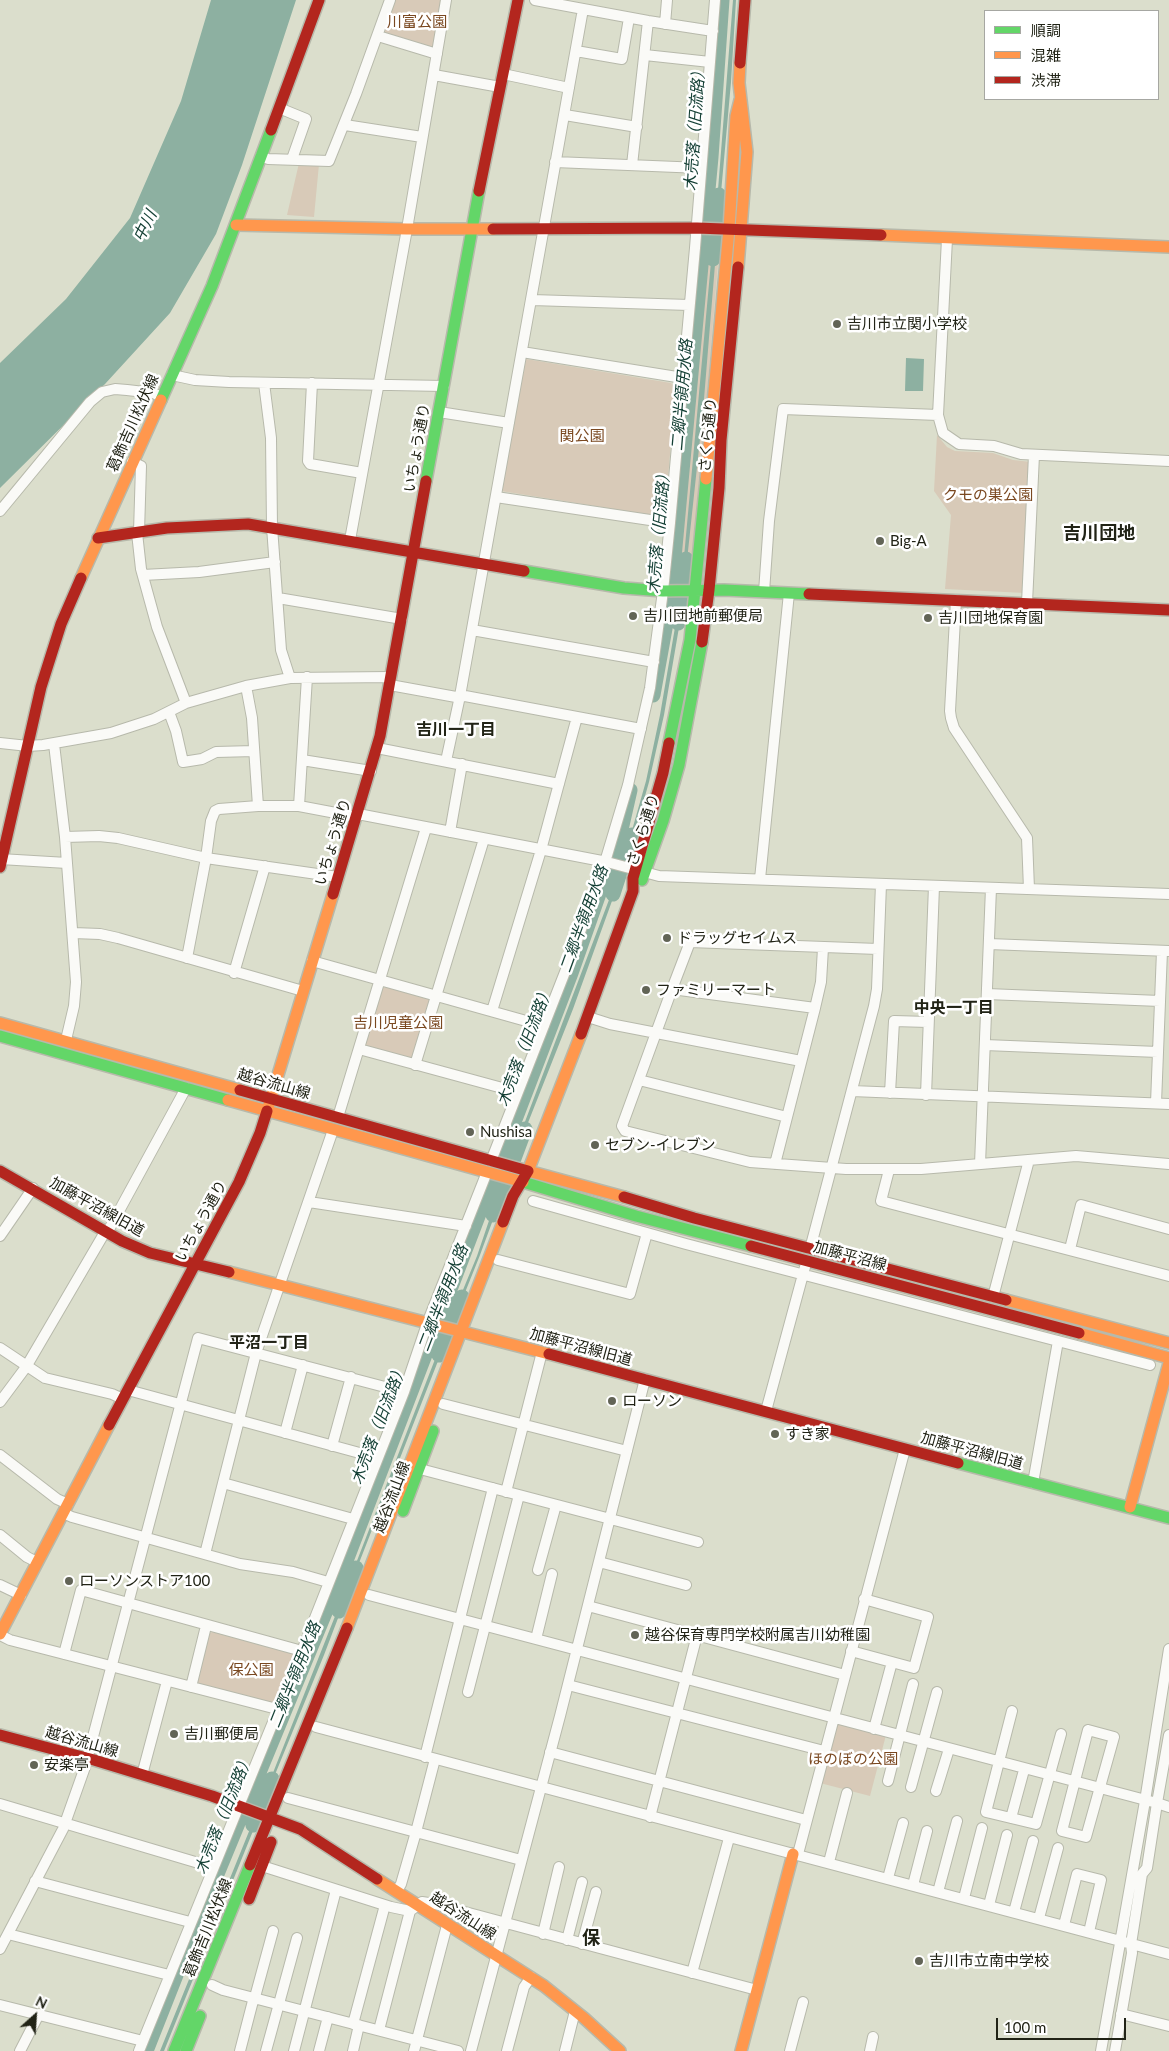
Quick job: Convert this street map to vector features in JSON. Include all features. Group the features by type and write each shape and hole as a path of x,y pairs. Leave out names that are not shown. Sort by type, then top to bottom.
{"street":[{"name":"葛飾吉川松伏線","path":"1,861 49,656 60,624 212,286 319,0"},
{"path":"261,156 268,159 329,160 378,36 390,0"},
{"path":"350,540 407,229 446,0"},
{"name":"いちょう通り","path":"0,1635 239,1182 260,1133 271,1099 377,748 402,619 471,230 518,0"},
{"path":"534,0 629,18 713,31"},
{"path":"666,24 667,0"},
{"path":"491,1161 606,862 628,785 654,662 665,590 689,305 699,228 701,168 715,0"},
{"name":"さくら通り","path":"636,869 663,821 679,765 693,695 709,590 747,152 739,83 745,0"},
{"path":"446,761 460,696 583,9"},
{"path":"576,51 622,59 629,18"},
{"path":"632,165 648,21"},
{"path":"378,36 437,54"},
{"path":"645,55 710,62"},
{"path":"503,74 569,88"},
{"path":"434,75 500,87"},
{"name":"さくら通り","path":"528,1171 588,1017 633,891 642,881 636,869 658,790 690,640 692,589 736,116 740,100"},
{"path":"279,108 306,119 292,159"},
{"path":"565,115 636,127"},
{"path":"344,125 422,137"},
{"path":"555,162 701,168"},
{"path":"236,225 471,230 699,228 1169,247"},
{"path":"948,239 938,415 943,433 959,444 994,446 1021,454 1169,460"},
{"path":"532,300 689,305"},
{"path":"522,352 683,378"},
{"path":"172,375 195,380 264,383 444,386"},
{"path":"264,383 271,438 272,527 281,650 290,678"},
{"path":"312,383 308,461 310,464 362,473"},
{"path":"0,511 90,402 102,392 121,389 154,393 162,397"},
{"path":"764,592 769,521 783,409 938,415"},
{"path":"439,412 509,423"},
{"path":"1027,603 1034,455"},
{"path":"132,462 141,466 138,533 143,575 157,627 186,703"},
{"path":"496,497 670,524"},
{"path":"98,538 200,525 248,524 350,540 611,587 1169,610"},
{"path":"143,575 199,572 274,562"},
{"path":"760,879 789,593"},
{"path":"278,598 402,619"},
{"path":"956,600 951,718 954,728 1027,838 1029,889"},
{"path":"472,630 654,662"},
{"path":"0,743 28,746 54,744 123,730 154,719 186,703 246,686 307,677 390,681 456,697 460,696 641,729"},
{"path":"299,806 307,677"},
{"path":"246,686 252,718 258,806"},
{"path":"169,712 176,731 183,762 202,758 216,752 254,751"},
{"path":"492,1011 541,850 577,717"},
{"path":"54,744 65,837 76,982 74,1006 66,1040"},
{"path":"377,748 559,784"},
{"path":"302,760 370,771"},
{"path":"450,832 462,764"},
{"path":"187,958 211,821 215,811 219,809 258,806 299,806 450,832 606,862 662,876 1169,894"},
{"path":"338,1117 426,828"},
{"path":"65,837 99,836 118,838 206,858 338,877"},
{"path":"415,1065 484,839"},
{"path":"1,861 67,863"},
{"path":"234,973 265,866"},
{"path":"766,1411 784,1342 788,1337 874,1006 881,884"},
{"path":"926,1095 934,886"},
{"path":"980,1164 991,888"},
{"path":"73,932 100,934 303,991"},
{"path":"878,949 690,942 622,1126 625,1131 741,1161 775,1164 888,1170 1076,1156 1169,1164"},
{"path":"989,944 1165,951 1160,1001 1156,1103"},
{"path":"775,1164 821,982 823,948"},
{"path":"312,961 544,1026"},
{"path":"672,989 815,1008"},
{"path":"986,994 1160,1001"},
{"path":"588,1017 610,1024 801,1061"},
{"path":"890,1093 894,1021 928,1022"},
{"name":"越谷流山線","path":"0,1023 528,1171 513,1196 364,1586 271,1817"},
{"name":"越谷流山線","path":"0,1036 523,1182"},
{"path":"985,1045 1158,1052"},
{"path":"359,1049 516,1092"},
{"path":"639,1080 787,1117"},
{"path":"0,1402 26,1367 106,1232 186,1088"},
{"path":"852,1091 1169,1104"},
{"path":"205,1554 256,1353 333,1130"},
{"path":"986,1323 1029,1160"},
{"path":"888,1170 881,1201 1169,1276"},
{"name":"加藤平沼線旧道","path":"0,1171 33,1188 106,1232 140,1249 195,1265 461,1330 1169,1518"},
{"name":"加藤平沼線","path":"528,1171 809,1255 991,1303 1169,1343"},
{"path":"139,2051 212,1867 240,1805 302,1650 404,1392 466,1226 489,1172"},
{"name":"越谷流山線","path":"271,1817 288,1798 420,1469 443,1404 461,1330 498,1260 522,1199 523,1182"},
{"name":"加藤平沼線","path":"523,1182 636,1216 809,1255"},
{"path":"0,1236 33,1188"},
{"path":"533,1201 1150,1366"},
{"path":"309,1202 466,1226"},
{"path":"1070,1249 1081,1205 1169,1229"},
{"path":"688,1244 692,1230"},
{"path":"498,1260 630,1294 647,1233"},
{"name":"加藤平沼線","path":"991,1303 1169,1358"},
{"path":"0,1949 65,1824 87,1758 198,1338 404,1392"},
{"path":"1032,1483 1058,1341"},
{"path":"1116,1356 1120,1344"},
{"path":"0,1348 45,1378 112,1394 126,1394 180,1405 378,1458"},
{"path":"506,1492 542,1352"},
{"path":"1130,1508 1169,1363"},
{"path":"285,1433 303,1364"},
{"path":"332,1446 351,1377"},
{"path":"471,2051 568,1685 645,1379"},
{"path":"443,1404 627,1451"},
{"path":"741,2051 834,1718 905,1449"},
{"path":"0,1455 57,1499 72,1517 240,1564 293,1572 328,1582"},
{"path":"420,1469 698,1542"},
{"path":"223,1483 353,1519"},
{"path":"397,1891 401,1884 416,1832 460,1620 493,1488"},
{"path":"468,1692 519,1495"},
{"path":"538,1570 556,1505"},
{"path":"0,1535 27,1557 37,1562"},
{"path":"599,1562 686,1585"},
{"path":"536,1639 552,1574"},
{"path":"0,1585 20,1595"},
{"path":"64,1654 81,1590 206,1626 302,1650"},
{"path":"369,1595 1169,1807"},
{"path":"851,1650 914,1668 928,1617 864,1599"},
{"path":"588,1606 844,1675"},
{"path":"191,1687 206,1626"},
{"path":"0,1635 10,1640 277,1710"},
{"path":"650,1817 697,1635"},
{"path":"1101,2051 1126,1942 1150,1802 1169,1649"},
{"path":"874,1729 892,1662"},
{"path":"142,1775 167,1681"},
{"path":"888,1781 913,1684"},
{"path":"568,1685 824,1752"},
{"path":"911,1788 937,1692"},
{"path":"1012,1711 986,1812 1036,1824 1061,1734"},
{"path":"316,1727 1169,1954"},
{"path":"1088,1730 1114,1737 1086,1837 1062,1831 1074,1782 1088,1730"},
{"name":"越谷流山線","path":"0,1735 87,1758 240,1805 312,1835 397,1891 414,1908 449,1925 530,1977 575,2011 616,2049"},
{"path":"1150,1802 1169,1735"},
{"path":"936,1791 949,1749"},
{"path":"550,1752 806,1820"},
{"path":"1011,1818 1024,1770"},
{"path":"829,1862 847,1792"},
{"path":"288,1798 521,1860"},
{"path":"0,1804 212,1867"},
{"name":"葛飾吉川松伏線","path":"186,2051 262,1866 271,1817"},
{"name":"葛飾吉川松伏線","path":"174,2051 271,1817"},
{"path":"938,1892 957,1821"},
{"path":"888,1878 903,1823"},
{"path":"964,1898 982,1828"},
{"path":"913,1885 927,1831"},
{"path":"989,1905 1007,1835"},
{"path":"692,1973 729,1838"},
{"path":"1014,1912 1033,1841"},
{"path":"1039,1918 1058,1848"},
{"path":"262,1866 385,1906 414,1908"},
{"path":"543,1934 559,1867"},
{"path":"1064,1925 1077,1874 1102,1880 1089,1932"},
{"path":"35,1880 190,1922"},
{"path":"567,1940 582,1882"},
{"path":"294,2051 336,1890"},
{"path":"582,1944 596,1892"},
{"path":"379,2030 414,1908 422,1902 757,1990"},
{"path":"353,2051 356,2024 385,1906"},
{"path":"414,2051 446,1929 449,1925"},
{"path":"240,2051 273,1931"},
{"path":"8,1934 169,1975"},
{"path":"266,2051 297,1938"},
{"path":"1114,2051 1132,1953 1126,1942"},
{"path":"507,2051 524,1987 530,1977"},
{"path":"212,1985 223,1990 458,2051"},
{"path":"790,2051 803,2002"},
{"path":"0,2004 143,2041"},
{"path":"565,2051 575,2011"},
{"path":"20,2051 40,2014"},
{"path":"1121,2014 1169,2026"},
{"path":"320,2051 328,2017"},
{"path":"870,2051 874,2037"}],"green space":[{"name":"川富公園","path":"392,0 442,0 435,45 431,48 383,35"},
{"path":"299,163 319,164 314,217 287,215"},
{"path":"699,239 720,241 701,465 690,582 667,582"},
{"name":"関公園","path":"526,359 671,383 676,388 665,510 658,516 501,491"},
{"name":"クモの巣公園","path":"937,435 947,447 955,451 993,453 1013,460 1031,462 1025,593 945,589 951,515 934,491"},
{"name":"吉川児童公園","path":"387,987 429,998 430,1002 413,1057 410,1059 366,1048 365,1044 382,988"},
{"name":"保公園","path":"210,1633 293,1653 295,1658 276,1702 271,1703 196,1682"},
{"name":"ほのぼの公園","path":"840,1722 886,1735 870,1796 820,1783 836,1724"}],"water":[{"name":"中川","path":"211,0 296,0 242,165 216,234 170,313 105,384 0,488 0,363 66,299 130,218 181,101"},
{"path":"733,0 736,0 731,82 719,215 716,215"},
{"path":"713,240 717,240 703,411 685,579 682,579"},
{"path":"906,358 924,359 923,391 905,391"},
{"path":"679,604 683,604 664,715 649,782 628,856 625,855 646,781 660,715"},
{"path":"618,876 621,876 573,1009 518,1148 515,1148"},
{"path":"498,1194 501,1198 480,1255 456,1315 453,1314 477,1256"},
{"path":"444,1336 447,1338 350,1586 348,1584"},
{"path":"345,1591 348,1592 324,1655 265,1799 263,1798"},
{"path":"254,1819 257,1821 164,2051 160,2051"}],"waterway":[{"name":"木売落（旧流路）","path":"653,695 670,601 711,157 722,0"},
{"name":"二郷半領用水路","path":"713,259 719,195"},
{"name":"二郷半領用水路","path":"678,623 686,559"},
{"name":"木売落（旧流路）","path":"146,2051 193,1932 339,1579 571,973 620,834 630,790"},
{"name":"二郷半領用水路","path":"613,894 632,835"},
{"name":"二郷半領用水路","path":"493,1215 525,1129"},
{"name":"二郷半領用水路","path":"439,1355 462,1297"},
{"name":"二郷半領用水路","path":"339,1611 356,1568"},
{"name":"二郷半領用水路","path":"253,1825 272,1779"}],"traffic: fast":[{"path":"161,400 212,286 271,130"},
{"path":"426,481 479,191"},
{"path":"669,743 690,640 706,479"},
{"path":"524,571 624,588 663,591 724,590 809,594"},
{"path":"642,880 663,821 679,765 702,642"},
{"path":"0,1036 228,1100"},
{"path":"523,1182 636,1216 751,1246"},
{"path":"403,1511 433,1431"},
{"path":"958,1463 1169,1518"},
{"path":"174,2051 250,1865"},
{"path":"186,2051 200,2016"}],"traffic: slow":[{"path":"738,267 747,152 739,83 740,63"},
{"path":"706,479 729,229 736,116 740,100"},
{"path":"236,225 493,229"},
{"path":"881,235 1169,247"},
{"path":"81,578 161,400"},
{"path":"267,1111 333,894"},
{"path":"0,1023 240,1090"},
{"path":"581,1034 528,1171 624,1197"},
{"path":"228,1100 523,1182"},
{"path":"347,1628 503,1222"},
{"path":"229,1272 549,1354"},
{"path":"1006,1300 1169,1343"},
{"path":"1079,1333 1169,1358"},
{"path":"1130,1507 1169,1363"},
{"path":"0,1634 109,1425"},
{"path":"741,2051 793,1854"},
{"path":"377,1879 544,1986 584,2018 620,2051"}],"traffic: jam":[{"path":"271,130 319,0"},
{"path":"479,191 518,0"},
{"path":"740,63 745,0"},
{"path":"493,229 697,228 881,235"},
{"path":"702,642 719,488 721,440 738,267"},
{"path":"333,894 380,736 426,481"},
{"path":"98,538 167,528 248,524 524,571"},
{"path":"0,867 41,687 61,624 81,578"},
{"path":"809,594 1169,610"},
{"path":"581,1034 633,891 633,878 663,773 669,743"},
{"path":"240,1090 528,1171 513,1196 503,1222"},
{"path":"109,1425 239,1182 260,1133 267,1111"},
{"path":"0,1171 122,1241 150,1253 229,1272"},
{"path":"624,1197 694,1218 1006,1300"},
{"path":"751,1246 1079,1333"},
{"path":"549,1354 958,1463"},
{"path":"250,1865 347,1628"},
{"path":"0,1735 94,1760 212,1796 300,1829 377,1879"},
{"path":"249,1899 271,1842"}],"place":[{"name":"吉川市立関小学校","path":"837,324"},
{"name":"Big-A","path":"880,541"},
{"name":"吉川団地前郵便局","path":"633,616"},
{"name":"吉川団地保育園","path":"928,618"},
{"name":"ドラッグセイムス","path":"667,938"},
{"name":"ファミリーマート","path":"646,990"},
{"name":"Nushisa","path":"470,1132"},
{"name":"セブン-イレブン","path":"595,1145"},
{"name":"ローソン","path":"612,1401"},
{"name":"すき家","path":"775,1434"},
{"name":"ローソンストア100","path":"69,1581"},
{"name":"越谷保育専門学校附属吉川幼稚園","path":"635,1635"},
{"name":"吉川郵便局","path":"174,1734"},
{"name":"安楽亭","path":"34,1765"},
{"name":"吉川市立南中学校","path":"919,1961"}],"district":[{"name":"吉川団地","path":"1099,533"},
{"name":"吉川一丁目","path":"456,730"},
{"name":"中央一丁目","path":"954,1008"},
{"name":"平沼一丁目","path":"269,1343"},
{"name":"保","path":"591,1938"}]}
